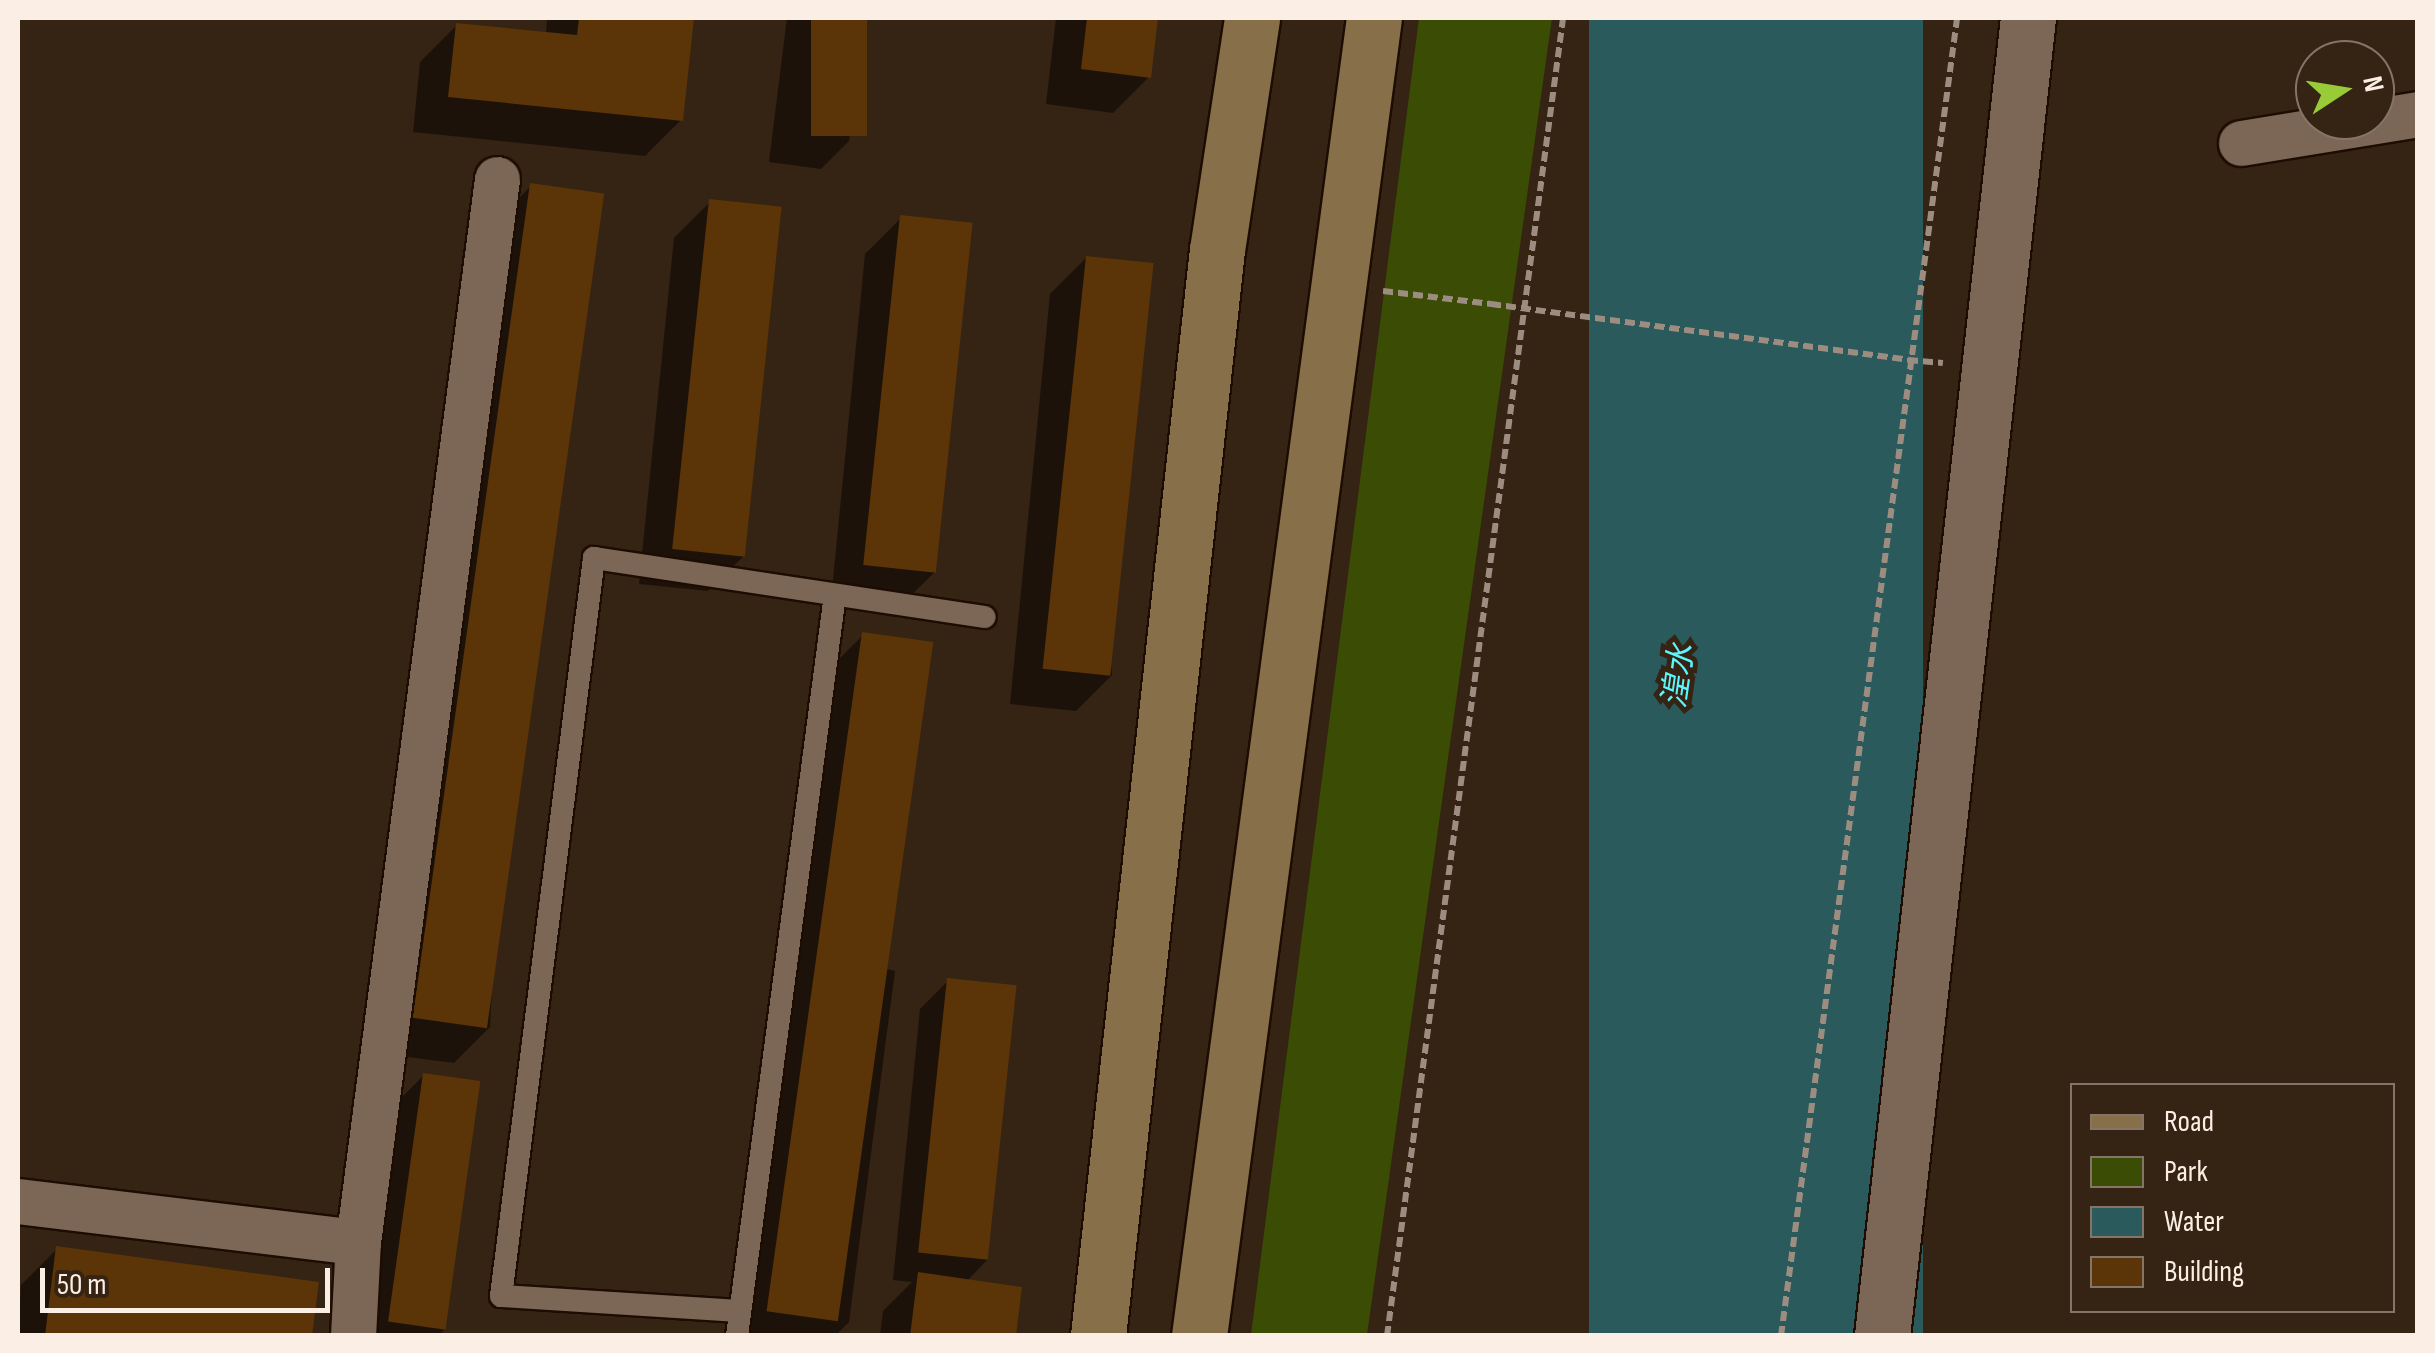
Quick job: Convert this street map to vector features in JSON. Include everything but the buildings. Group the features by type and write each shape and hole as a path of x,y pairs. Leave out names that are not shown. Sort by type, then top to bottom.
{"main road":[{"path":"1098,1336 1217,250 1252,18"},
{"path":"1199,1336 1374,18"}],"street":[{"path":"1882,1336 1984,367 2028,18"},
{"path":"2241,143 2418,114"},
{"path":"352,1336 358,1242 497,179"},
{"path":"18,1201 358,1242"}],"lane":[{"path":"740,1311 501,1296 594,558 985,617"},
{"path":"737,1336 835,594"}],"path":[{"path":"1386,1336 1563,18"},
{"path":"1781,1336 1956,18"},
{"path":"1337,286 1908,360"}],"green space":[{"path":"1419,18 1552,18 1367,1335 1251,1335"}],"water":[{"name":"湟水","path":"1589,18 1923,18 1923,1336 1589,1336"}]}
